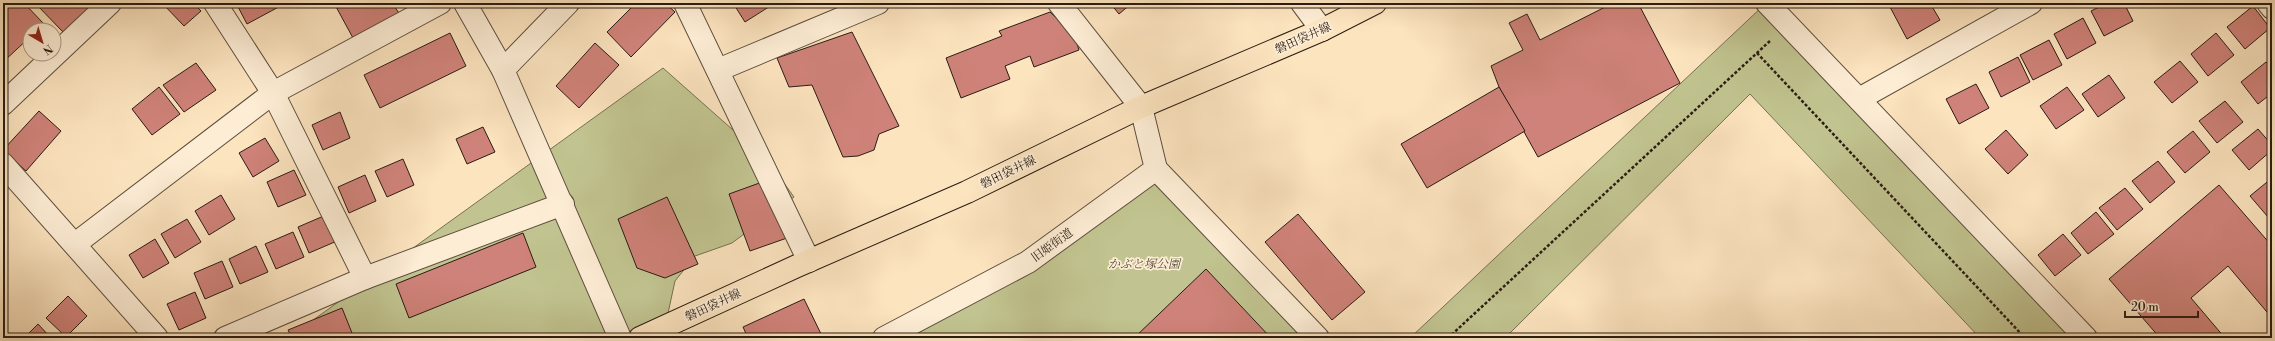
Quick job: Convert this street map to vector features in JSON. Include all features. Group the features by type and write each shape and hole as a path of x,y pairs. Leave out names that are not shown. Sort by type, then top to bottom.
{"main road":[{"name":"磐田袋井線","path":"640,338 809,261 967,192 1141,107 1322,30 1375,3"}],"street":[{"path":"3,104 110,3"},
{"path":"214,3 273,94 365,278"},
{"path":"75,244 273,94 440,3"},
{"path":"465,3 503,70 563,204 620,338"},
{"path":"503,70 568,3"},
{"path":"686,3 809,261"},
{"path":"718,70 878,3"},
{"path":"1059,3 1141,107 1156,169 1318,338"},
{"path":"1302,3 1322,30"},
{"path":"1767,3 2086,338"},
{"path":"1859,99 2031,3"},
{"path":"2268,3 2272,8"},
{"path":"3,164 157,338"},
{"name":"旧姫街道","path":"884,338 1028,262 1156,169"},
{"path":"225,338 365,278 563,204"}],"path":[{"path":"1448,338 1788,25"},
{"path":"1758,54 2025,338"}],"green space":[{"path":"1764,5 2077,338 1980,338 1750,94 1505,338 1410,338"},
{"path":"663,68 768,161 794,197 732,243 695,256 675,281 665,327 652,338 281,338 291,336"},
{"name":"かぶと塚公園","path":"1156,169 1318,338 888,338"}],"building":[{"path":"3,3 24,3 42,22 22,22 22,44 3,62"},
{"path":"35,3 94,3 63,32 62,22 53,22"},
{"path":"162,3 193,3 201,11 184,26"},
{"path":"236,3 286,3 247,24"},
{"path":"334,3 392,3 399,13 353,38"},
{"path":"636,3 665,3 675,12 631,57 607,32"},
{"path":"733,3 775,3 745,22"},
{"path":"1110,3 1132,3 1119,14"},
{"path":"1613,3 1638,3 1680,83 1538,157 1499,87 1491,66 1523,50 1509,23 1527,14 1540,40"},
{"path":"1897,3 1930,3 1940,20 1907,39 1890,7"},
{"path":"2107,3 2124,3 2133,21 2104,36 2091,11"},
{"path":"2253,6 2270,28 2245,49 2227,27"},
{"path":"1050,12 1074,35 1079,50 1034,67 1030,56 1005,66 1010,79 961,98 946,58 1002,36 999,31"},
{"path":"2083,18 2096,43 2067,59 2054,34"},
{"path":"852,32 899,126 879,134 874,150 858,156 843,157 812,85 789,87 777,58"},
{"path":"450,33 466,66 380,108 364,75"},
{"path":"2216,33 2234,55 2208,76 2191,54"},
{"path":"2049,40 2062,65 2033,80 2020,55"},
{"path":"595,43 619,65 579,108 556,86"},
{"path":"2018,57 2030,82 2001,97 1989,72"},
{"path":"2180,61 2198,82 2172,103 2154,82"},
{"path":"2266,62 2272,69 2272,93 2258,104 2241,82"},
{"path":"196,63 216,90 184,112 163,85"},
{"path":"2109,75 2125,98 2098,117 2082,94"},
{"path":"1976,84 1989,108 1959,124 1946,99"},
{"path":"159,87 180,114 152,135 132,109"},
{"path":"1499,87 1525,131 1427,188 1401,144"},
{"path":"2067,87 2084,110 2056,129 2040,106"},
{"path":"2225,101 2243,122 2217,143 2199,121"},
{"path":"39,111 61,131 26,171 3,150"},
{"path":"340,112 350,138 323,150 312,125"},
{"path":"483,127 495,152 467,164 456,139"},
{"path":"2258,129 2272,145 2272,150 2249,170 2232,150"},
{"path":"2006,130 2028,155 2008,174 1985,149"},
{"path":"2193,131 2210,152 2185,173 2167,152"},
{"path":"265,138 279,161 253,177 239,153"},
{"path":"403,159 414,185 387,197 375,171"},
{"path":"2158,161 2175,182 2150,203 2132,181"},
{"path":"294,170 306,195 278,207 267,182"},
{"path":"365,175 376,201 349,213 338,187"},
{"path":"2272,178 2272,214 2268,217 2250,196"},
{"path":"765,181 787,238 750,251 729,194"},
{"path":"2219,185 2272,246 2272,318 2228,266 2191,298 2225,338 2160,338 2109,279"},
{"path":"2125,188 2143,209 2117,230 2099,208"},
{"path":"221,195 235,219 209,235 195,211"},
{"path":"667,197 698,264 665,278 637,268 618,219"},
{"path":"2096,212 2114,234 2088,254 2071,233"},
{"path":"1298,214 1365,292 1332,320 1265,242"},
{"path":"326,215 337,241 309,253 298,227"},
{"path":"187,219 201,242 175,258 161,234"},
{"path":"293,232 304,257 276,269 265,244"},
{"path":"523,233 536,267 409,318 396,284"},
{"path":"2063,234 2081,255 2055,276 2038,255"},
{"path":"155,239 169,263 143,278 129,255"},
{"path":"256,246 268,272 240,284 229,259"},
{"path":"222,261 233,287 205,299 194,273"},
{"path":"1206,269 1271,338 1134,338"},
{"path":"195,292 206,318 179,330 167,304"},
{"path":"68,296 87,316 66,337 46,318"},
{"path":"804,299 823,338 748,338 743,327"},
{"path":"342,308 354,338 292,338 288,330"},
{"path":"38,324 51,338 24,338"}]}
